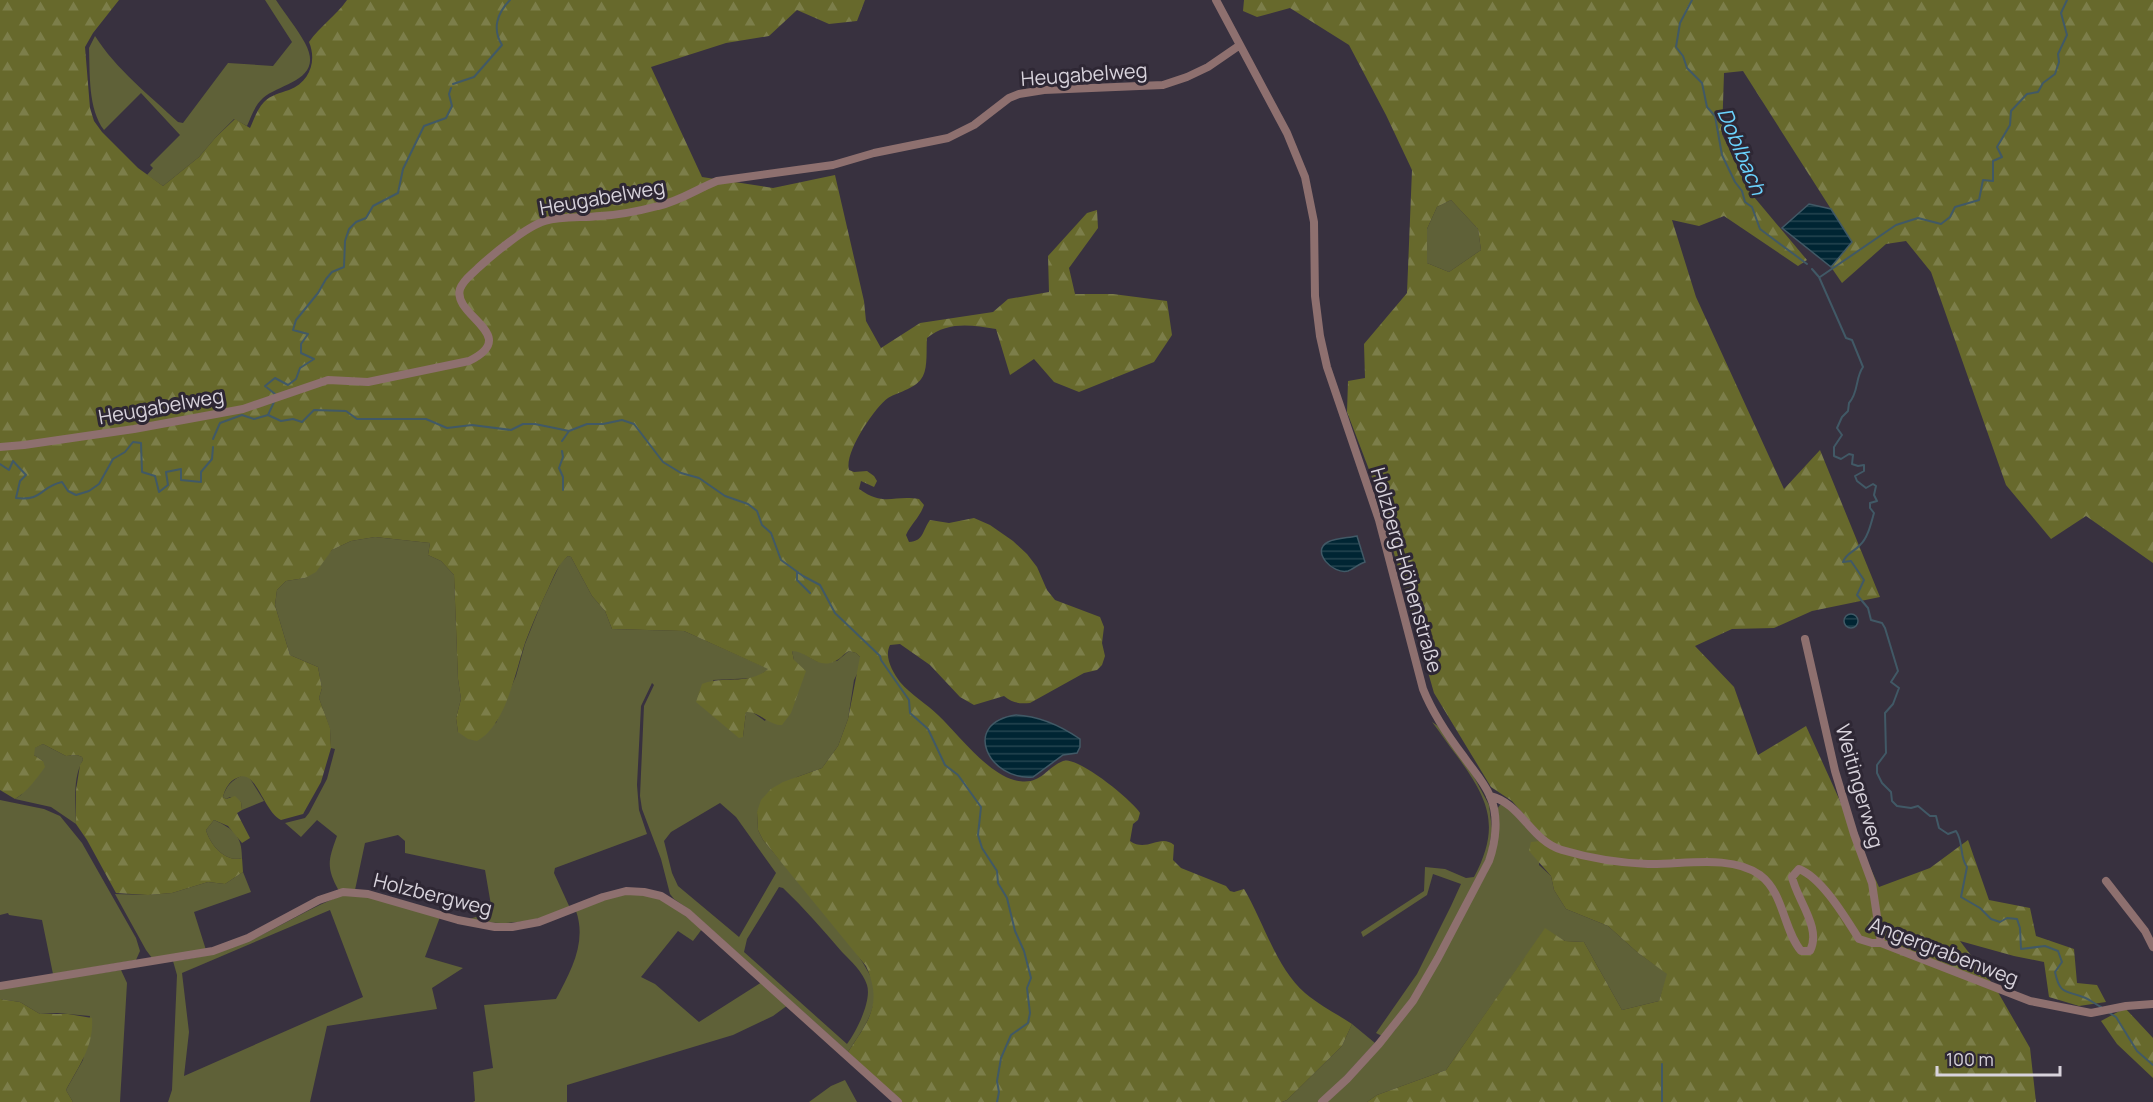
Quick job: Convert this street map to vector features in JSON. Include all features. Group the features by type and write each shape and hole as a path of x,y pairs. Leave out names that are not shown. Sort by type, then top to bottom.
{"street":[{"name":"Holzberg-Höhenstraße","path":"1216,0 1287,133 1305,177 1314,222 1315,296 1327,367 1379,520 1423,689 1445,731 1490,795 1495,829 1495,842 1491,856 1413,1001 1393,1028 1347,1079 1322,1102"},
{"name":"Heugabelweg","path":"0,447 134,429 243,409 328,380 368,382 469,361 483,354 488,342 486,331 461,301 459,293 461,286 486,261 542,222 627,213 681,199 717,181 833,165 874,153 948,138 974,125 1009,98 1026,92 1163,85 1208,67 1240,45"},
{"name":"Weitingerweg","path":"1805,639 1835,771 1872,883 1881,943"},
{"name":"Angergrabenweg","path":"1490,795 1509,805 1545,842 1560,850 1599,859 1647,864 1701,862 1741,865 1761,875 1772,889 1795,943 1801,951 1810,951 1814,943 1810,923 1794,888 1792,877 1799,869 1809,873 1843,913 1858,939 1881,943 2024,999 2091,1013 2112,1008 2153,1004"},
{"path":"2106,881 2145,931 2153,947"},
{"name":"Holzbergweg","path":"0,986 213,951 248,938 319,900 343,892 368,894 458,920 504,927 540,922 617,892 644,892 666,898 688,913 898,1102"}],"green space":[{"path":"0,0 119,0 85,47 90,108 94,121 102,132 138,168 163,186 199,157 235,119 250,128 264,102 302,82 312,63 309,42 347,0 865,0 857,21 829,24 797,10 769,36 726,43 651,67 702,177 773,188 835,175 864,301 866,321 881,348 920,323 993,312 1008,299 1049,292 1048,256 1087,213 1097,210 1098,228 1069,268 1075,294 1113,294 1167,301 1172,335 1154,362 1079,392 1054,382 1034,359 1010,375 996,329 951,327 927,338 923,376 912,387 882,403 855,442 849,470 867,471 877,481 874,487 861,481 859,489 882,499 919,499 924,505 906,535 909,542 920,538 930,520 949,523 974,518 990,525 1027,554 1055,600 1100,617 1104,627 1102,643 1105,656 1102,665 1097,670 1084,673 1030,703 1013,702 1004,696 974,705 960,697 930,665 900,644 890,645 888,650 888,659 892,669 904,687 938,715 983,761 1004,776 1014,780 1031,781 1063,761 1080,765 1116,790 1140,813 1138,820 1133,824 1130,841 1142,845 1169,842 1174,845 1173,860 1181,868 1226,886 1230,891 1244,889 1278,958 1295,983 1316,1002 1352,1024 1342,1046 1287,1100 1282,1102 902,1102 848,1052 871,1011 873,991 866,966 763,840 758,830 757,812 761,800 771,789 783,782 822,768 838,746 848,719 860,657 849,651 827,664 792,651 794,660 806,671 791,713 782,725 746,712 743,737 739,738 696,702 702,684 711,681 745,679 768,669 684,631 612,629 605,611 592,596 571,557 568,556 557,570 533,622 502,711 487,733 477,741 468,739 458,732 456,718 461,699 458,679 454,575 441,561 428,555 430,543 375,537 351,541 332,550 316,572 305,578 286,581 277,590 275,605 290,655 318,667 322,688 319,698 330,728 331,748 321,782 303,814 281,820 269,808 255,784 244,776 234,779 226,788 223,797 226,799 235,796 241,802 242,810 237,813 250,838 242,843 228,826 214,820 206,830 220,852 230,858 242,858 243,872 225,884 208,882 172,893 148,895 116,893 76,824 76,790 82,757 66,756 43,744 35,748 34,755 43,761 45,767 28,789 15,799 0,790"},
{"path":"265,0 276,0 305,43 310,55 305,73 263,98 255,108 247,126 234,119 199,157 163,186 147,175 153,168 150,165 180,135 141,93 104,130 92,102 89,48 95,36 133,81 178,122 183,123 228,63 273,66 292,42"},
{"path":"1244,0 2153,0 2153,563 2086,516 2051,539 2006,485 1931,272 1906,241 1886,244 1842,283 1831,267 1852,242 1743,71 1724,73 1722,134 1749,191 1807,260 1798,266 1724,216 1699,226 1672,220 1696,297 1784,489 1820,450 1880,597 1812,611 1774,628 1732,629 1695,646 1734,687 1758,755 1806,726 1879,887 1930,868 1968,840 1989,900 2030,908 2036,936 2074,949 2077,983 2097,985 2106,1002 2079,1006 2049,997 2044,962 1960,941 1995,987 2030,1048 2036,1102 1367,1102 1377,1095 1446,1070 1545,928 1565,941 1584,942 1622,1010 1659,1001 1667,974 1638,953 1608,926 1566,909 1554,890 1551,876 1529,851 1531,842 1540,841 1540,833 1512,801 1491,787 1434,693 1373,480 1347,412 1348,381 1365,378 1364,344 1407,293 1412,170 1349,45 1290,8 1257,17 1243,11","holes":["1451,200 1478,229 1481,250 1449,272 1427,263 1427,229 1437,207"]},
{"path":"1451,200 1478,229 1481,250 1449,272 1427,263 1427,229 1437,207"},
{"path":"375,537 430,543 428,555 441,561 454,575 458,679 461,699 456,718 458,732 496,723 516,676 525,644 541,604 561,562 568,556 571,557 592,596 605,611 612,629 684,631 769,669 755,678 713,680 743,737 746,712 752,712 765,721 794,660 792,651 799,651 818,662 837,661 849,651 860,657 860,668 854,680 848,719 838,746 822,768 797,777 757,812 758,830 763,840 845,937 871,976 875,990 873,1007 848,1052 670,894 661,859 642,809 640,796 644,706 654,685 652,683 641,706 637,785 639,810 647,834 555,868 554,873 570,908 519,922 495,923 467,920 492,911 485,870 405,853 405,841 398,835 365,843 355,890 339,891 330,870 337,836 317,820 301,837 285,823 305,818 309,813 327,779 335,749 331,748 330,729 319,698 322,688 318,667 290,655 275,605 277,590 286,581 305,578 332,550 351,541","holes":["720,803 736,817 776,873 739,937 678,886 672,873 664,841 671,832","779,887 783,888 806,911 865,980 868,992 865,1008 847,1044 744,952 747,939"]},
{"path":"1432,722 1438,726 1473,775 1489,805 1492,829 1488,855 1436,957 1410,999 1382,1036 1376,1033 1417,974 1461,884 1433,874 1427,895 1363,937 1361,932 1424,891 1425,867 1445,869 1466,878 1474,877 1487,843 1489,828 1484,800 1468,772"},
{"path":"43,744 66,756 82,757 76,783 76,824 51,807 15,799 21,795 43,761 34,755 34,748"},
{"path":"243,775 249,777 264,801 242,810 241,802 230,797 226,799 223,797 230,784"},
{"path":"0,800 44,809 60,816 82,843 136,938 140,951 136,960 53,974 42,920 8,913 0,915"},
{"path":"1500,805 1505,805 1540,842 1539,865 1551,876 1554,890 1566,909 1608,926 1638,953 1668,974 1659,1001 1622,1010 1584,942 1565,941 1545,929 1446,1070 1377,1095 1367,1102 1327,1102 1395,1030 1487,873 1497,809"},
{"path":"214,820 235,834 242,850 242,858 230,858 215,847 206,830"},
{"path":"243,872 251,892 194,912 206,950 152,958 115,894 172,893 208,882 225,884"},
{"path":"644,894 665,900 702,929 693,941 678,931 641,977 655,984 699,1022 762,982 788,1005 773,1016 733,1035 567,1085 567,1102 473,1102 475,1101 473,1072 493,1068 484,1005 556,999 576,956 580,934 576,911 617,895"},
{"path":"343,895 368,897 440,917 425,957 463,968 432,988 437,1009 327,1026 310,1102 168,1102 172,1090 177,975 173,961 213,954 242,944","holes":["330,910 363,997 184,1076 189,1032 182,973"]},
{"path":"121,970 127,983 120,1102 73,1102 66,1090 83,1060 90,1016 40,1014 20,1002 0,999 0,988"},
{"path":"0,999 20,1002 40,1014 68,1014 92,1018 88,1047 66,1090 73,1102 0,1102"},
{"path":"2125,1008 2153,1038 2153,1078 2117,1044 2101,1021"},
{"path":"1352,1024 1375,1043 1318,1102 1282,1102 1287,1100 1342,1046"},
{"path":"845,1080 857,1102 809,1102 831,1086"}],"water":[{"path":"1809,204 1831,209 1852,242 1831,267 1782,228"},
{"path":"1357,536 1365,562 1348,571 1330,566 1322,556 1323,546 1338,539"},
{"path":"1851,614 1856,616 1858,621 1856,626 1851,628 1846,626 1844,621 1846,616"},
{"path":"1016,715 1042,720 1073,734 1080,739 1077,753 1063,755 1033,777 1017,776 1004,770 987,750 985,739 989,729 999,720"}],"waterway":[{"path":"453,84 474,77 502,45 497,33 497,21 510,0"},
{"name":"Doblbach","path":"1692,0 1680,23 1676,47 1683,56 1687,68 1702,83 1707,107 1715,116 1722,155 1742,191 1745,202 1752,207 1760,229 1807,264"},
{"path":"1820,277 1896,225 1918,218 1941,224 1950,217 1955,207 1979,200 1983,180 1993,181 1993,161 2002,157 1997,147 2010,125 2011,111 2027,94 2038,92 2043,83 2055,74 2059,62 2058,54 2067,35 2061,13 2067,0"},
{"path":"275,396 265,386 275,378 288,385 296,379 300,368 314,359 301,353 301,344 308,334 293,330 296,320 332,272 344,267 345,241 349,229 356,222 366,218 373,206 398,193 403,169 424,126 446,118 452,106 449,94 451,88"},
{"name":"Doblbach","path":"1812,269 1819,277 1846,338 1852,340 1863,367 1848,411 1837,428 1842,435 1834,447 1834,456 1841,459 1849,454 1853,455 1852,464 1864,465 1864,471 1855,476 1857,481 1866,488 1873,484 1876,486 1874,495 1877,501 1870,503 1870,508 1874,513 1867,534 1863,542 1843,562 1851,561 1864,580 1857,595 1868,608 1871,620 1882,623 1885,628 1898,671 1891,682 1899,688 1893,704 1885,713 1886,753 1877,765 1877,773 1882,783 1891,792 1892,801 1897,806 1911,808 1918,806 1930,816 1936,816 1939,828 1948,834 1956,831 1967,867 1961,897 1980,908 1991,919 2000,922 2007,918 2017,919 2021,949 2045,946 2058,951 2062,962 2055,972 2061,988 2101,1007"},
{"path":"213,439 220,423 242,415 254,419 268,415 274,402"},
{"path":"268,415 281,421 293,419 302,422 314,410 346,411 357,419 426,419 447,428 472,425 511,430 523,424 535,424 569,431 587,424 603,424 622,420 634,424 663,462 681,473 699,478 725,496 748,504 757,511 762,525 771,533 781,560 820,585 835,613 880,656 909,700 910,713 928,729 945,765 958,775 981,807 978,835 982,848 997,871 998,883 1007,898 1015,931 1024,951 1031,978 1027,988 1030,1013 1028,1023 1011,1035 1001,1058 997,1081 999,1092 997,1102"},
{"path":"562,441 569,431"},
{"path":"0,464 9,470 13,461 26,475 20,481 16,498 37,496 49,487 62,482 68,491 76,495 89,491 99,484 113,459 125,452 133,442 141,443 142,472 155,476 159,492 168,485 166,472 181,469 181,480 201,482 201,472 212,459 213,447"},
{"path":"562,451 563,457 559,468 563,477 563,490"},
{"path":"797,572 797,580 810,593"},
{"name":"Doblbach","path":"2108,1012 2116,1017 2137,1051 2153,1065"},
{"path":"1662,1064 1662,1102"}]}
